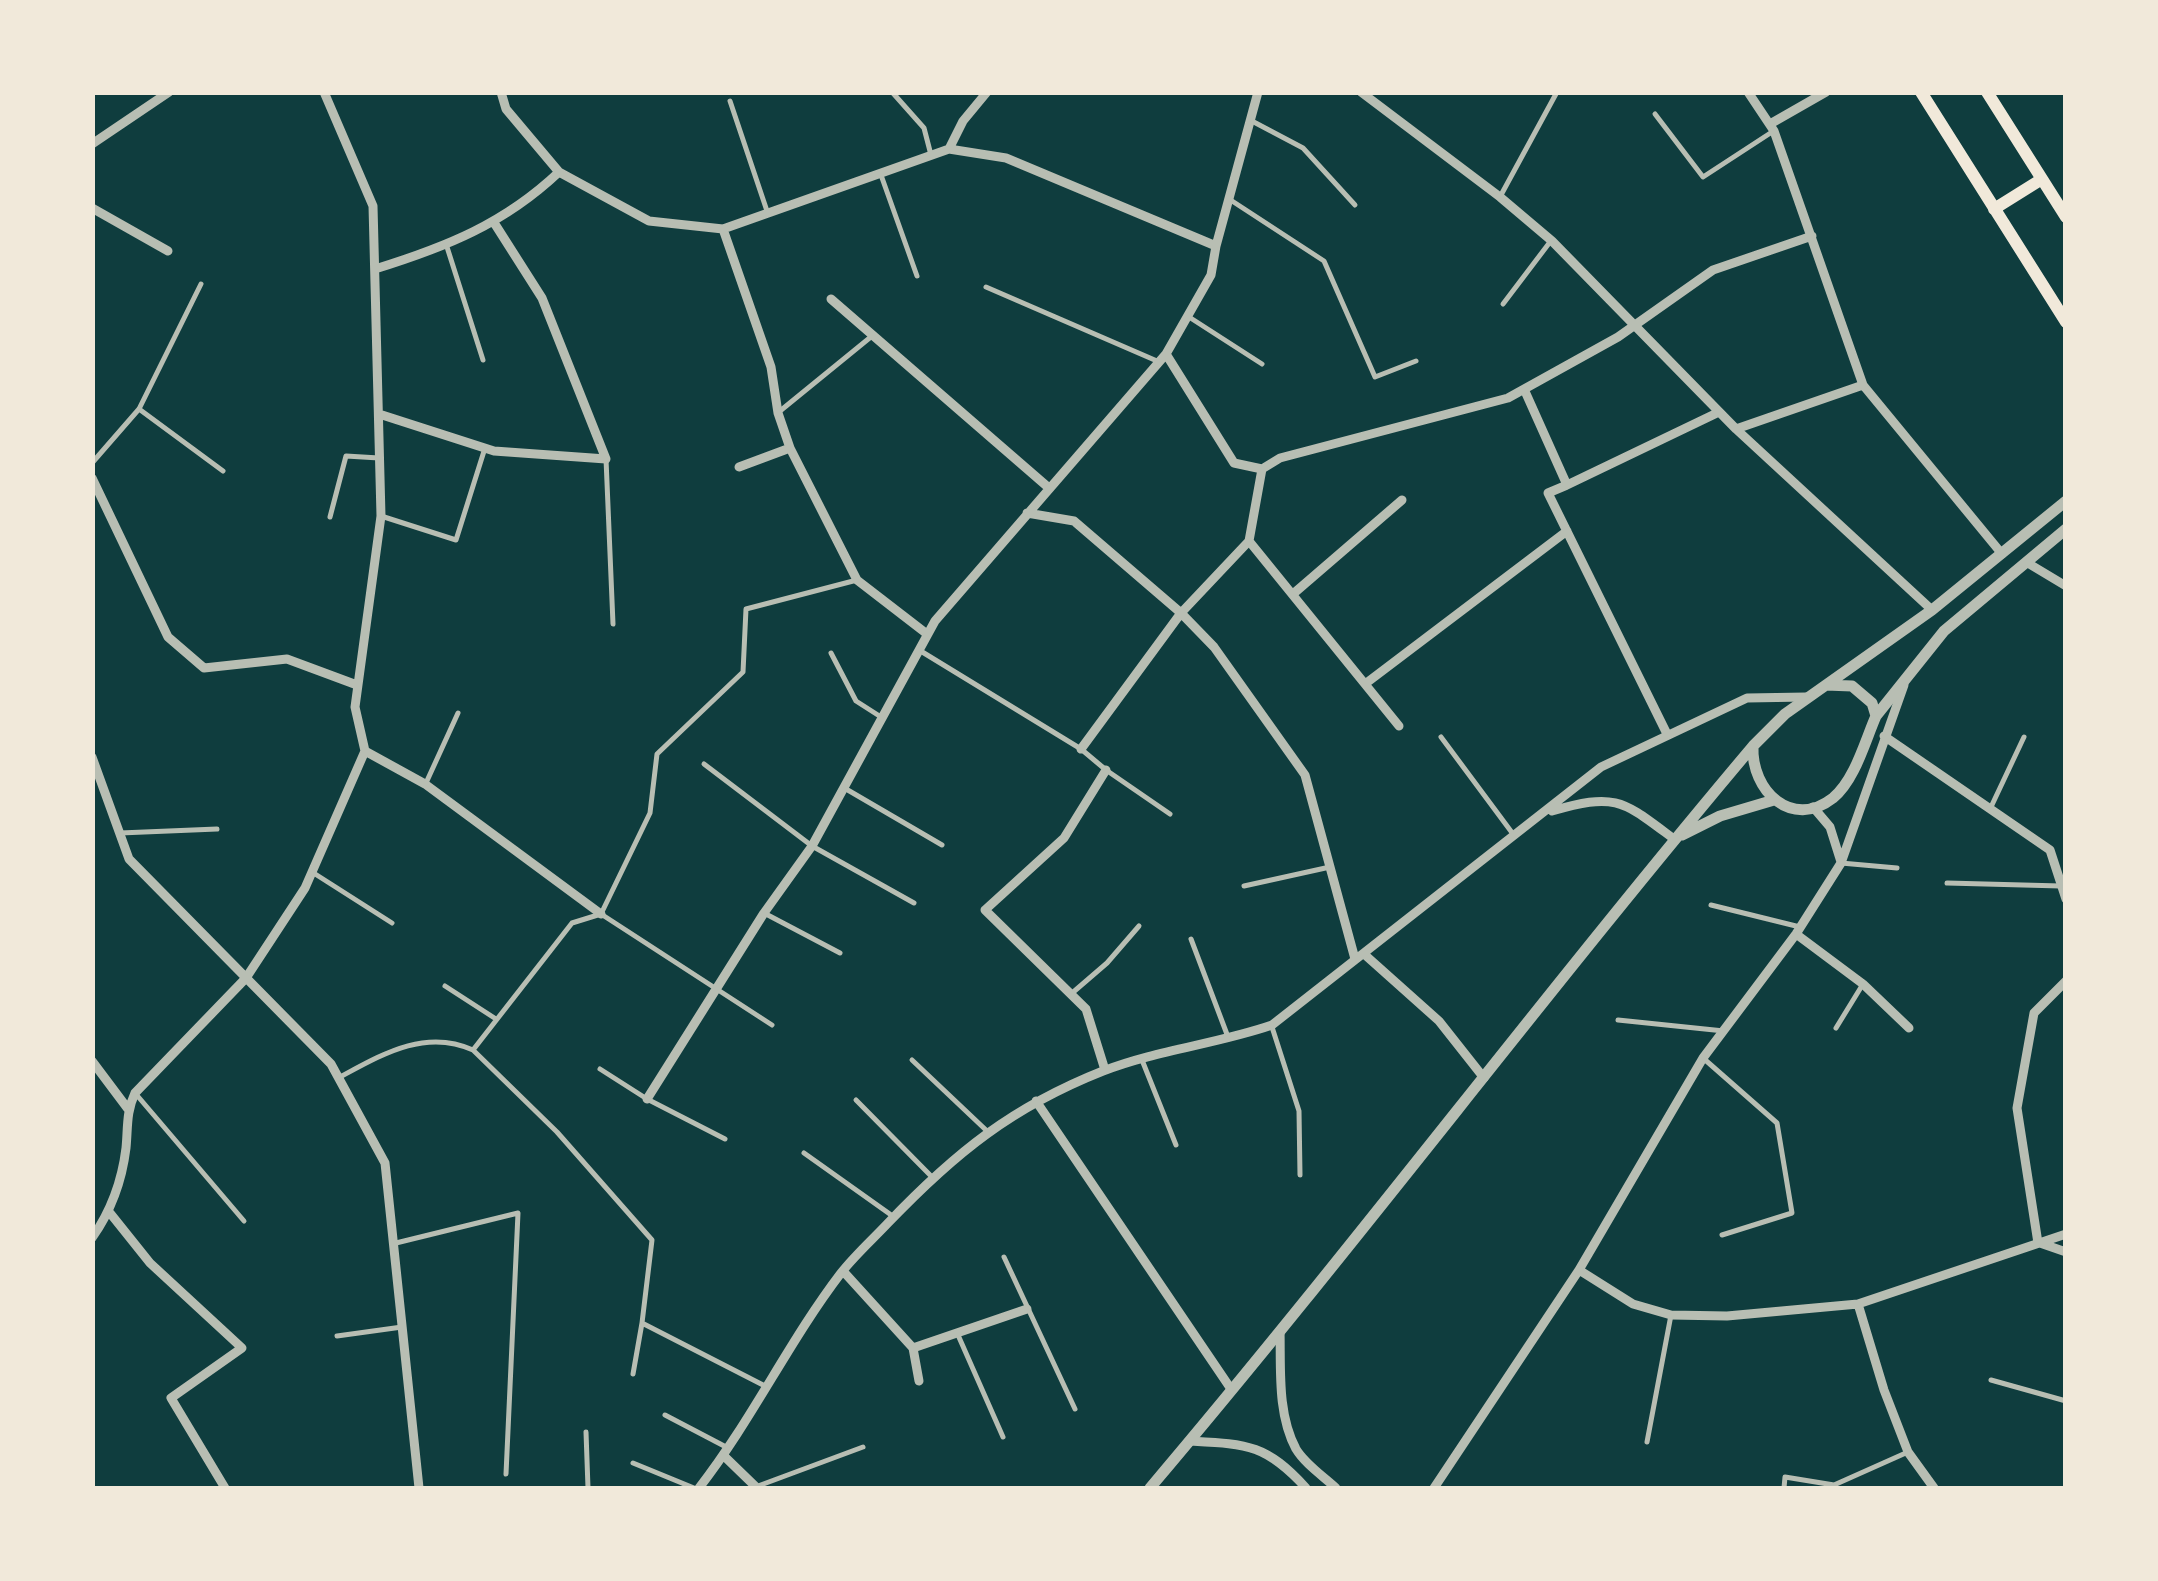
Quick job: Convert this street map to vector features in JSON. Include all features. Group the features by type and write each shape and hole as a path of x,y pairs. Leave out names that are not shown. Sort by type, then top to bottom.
{"main road":[{"path":"1921,92 2066,322"},
{"path":"1987,92 2066,217"},
{"path":"1994,209 2042,179"}],"street":[{"path":"92,144 168,92"},
{"path":"92,1238 110,1213 126,1150 128,1109 136,1093 246,978 305,888 365,751 355,706 381,516 373,206 324,92"},
{"path":"501,92 506,109 559,172 649,221 723,229 949,149 1006,158 1216,246"},
{"path":"949,149 964,120 987,92"},
{"path":"646,1099 812,846 928,634 1162,358 1188,316 1211,276 1258,92"},
{"path":"1361,92 1552,240 1718,413 1932,610"},
{"path":"1748,92 1772,127 1863,385 2002,554"},
{"path":"1772,127 1826,92"},
{"path":"375,269 447,246 493,222 528,201 559,172"},
{"path":"92,208 168,251"},
{"path":"379,414 486,448 606,459 542,298 493,222"},
{"path":"723,229 771,367 778,413 790,448 857,580 928,634"},
{"path":"1162,358 1234,463 1262,469 1280,458 1508,398 1636,325 1713,270 1812,236"},
{"path":"832,299 1048,488"},
{"path":"1736,429 1863,385"},
{"path":"1524,390 1567,484"},
{"path":"1666,734 1548,493 1718,413"},
{"path":"739,467 790,448"},
{"path":"1081,749 1182,614 1249,541 1262,469"},
{"path":"92,478 168,637 204,668 287,658 357,686"},
{"path":"1293,594 1402,500"},
{"path":"1150,1488 1753,746 1785,714 1932,610 2066,501"},
{"path":"1027,513 1074,521 1182,614 1214,647 1304,774 1360,956 1439,1021 1484,1078"},
{"path":"1753,746 1752,766 1760,785 1774,800 1793,808 1814,807 1832,798 1846,783 1876,716 1944,632 2066,529"},
{"path":"1366,684 1567,531"},
{"path":"1249,541 1399,726"},
{"path":"2026,562 2066,586"},
{"path":"1434,1488 1579,1270 1704,1058 1799,930 1841,863 1907,678"},
{"path":"1826,685 1852,686 1864,692 1876,716"},
{"path":"697,1488 726,1452 842,1271 932,1177 987,1131 1036,1101 1105,1070 1229,1040 1272,1025 1601,767 1747,698 1808,698"},
{"path":"1884,736 2050,850 2066,899"},
{"path":"365,751 426,784 601,914"},
{"path":"92,756 128,859 332,1064 385,1163 418,1488"},
{"path":"1105,1070 1086,1009 986,910 1064,838 1106,770"},
{"path":"1674,839 1720,816 1774,800"},
{"path":"1544,813 1578,803 1628,804 1674,839"},
{"path":"1814,807 1830,827 1841,863"},
{"path":"1799,930 1909,1028"},
{"path":"2038,1243 2017,1108 2034,1012 2066,981"},
{"path":"92,1061 128,1109"},
{"path":"1036,1101 1230,1388"},
{"path":"110,1213 150,1263 242,1348 171,1398 226,1488"},
{"path":"1579,1270 1633,1304 1671,1315 1727,1316 1858,1304 2066,1234"},
{"path":"2038,1243 2066,1252"},
{"path":"842,1271 913,1348 920,1381"},
{"path":"1858,1304 1908,1452 1934,1488"},
{"path":"913,1348 1027,1309"},
{"path":"1280,1329 1281,1391 1290,1434 1298,1452 1336,1488"},
{"path":"1190,1441 1245,1444 1284,1464 1306,1488"},
{"path":"726,1452 757,1487"}],"lane":[{"path":"892,92 924,128 931,155"},
{"path":"1500,196 1557,92"},
{"path":"730,101 767,211"},
{"path":"1654,114 1703,177 1772,127"},
{"path":"1250,120 1304,148 1355,204"},
{"path":"880,174 917,276"},
{"path":"1229,200 1324,261 1375,378 1416,361"},
{"path":"1503,304 1552,240"},
{"path":"447,246 483,360"},
{"path":"92,462 139,409 201,284"},
{"path":"986,287 1162,358"},
{"path":"1188,316 1262,364"},
{"path":"778,413 873,336"},
{"path":"139,409 223,471"},
{"path":"381,516 456,540 486,448"},
{"path":"330,517 346,456 379,458"},
{"path":"606,459 613,624"},
{"path":"472,1050 572,922 601,914 650,813 658,754 743,672 746,609 857,580"},
{"path":"919,650 1081,749 1170,814"},
{"path":"831,654 856,701 880,717"},
{"path":"426,784 458,713"},
{"path":"1990,809 2024,737"},
{"path":"1441,738 1513,834"},
{"path":"704,764 812,846 914,903"},
{"path":"844,788 942,845"},
{"path":"120,833 217,829"},
{"path":"1841,863 1897,868"},
{"path":"1244,886 1330,867"},
{"path":"312,872 392,924"},
{"path":"1947,883 2061,886"},
{"path":"1711,905 1799,930"},
{"path":"601,914 772,1025"},
{"path":"764,914 840,953"},
{"path":"1070,994 1107,963 1139,926"},
{"path":"1192,938 1229,1040"},
{"path":"1836,1028 1863,984"},
{"path":"446,986 496,1018"},
{"path":"1618,1020 1724,1032"},
{"path":"1272,1025 1299,1111 1300,1175"},
{"path":"340,1076 403,1044 460,1044 472,1050 558,1132 652,1240 634,1374"},
{"path":"1704,1058 1777,1124 1792,1214 1722,1235"},
{"path":"1142,1059 1176,1145"},
{"path":"912,1060 987,1131"},
{"path":"600,1069 646,1099 726,1139"},
{"path":"136,1093 244,1221"},
{"path":"856,1100 932,1177"},
{"path":"804,1153 894,1216"},
{"path":"394,1243 518,1213 506,1474"},
{"path":"1004,1257 1075,1410"},
{"path":"1647,1442 1671,1315"},
{"path":"642,1323 765,1386"},
{"path":"336,1336 402,1327"},
{"path":"956,1333 1004,1438"},
{"path":"1990,1380 2066,1400"},
{"path":"665,1415 726,1452"},
{"path":"586,1432 588,1488"},
{"path":"757,1487 862,1447"},
{"path":"1784,1488 1784,1478 1834,1485 1908,1452"},
{"path":"634,1463 697,1488"}]}
